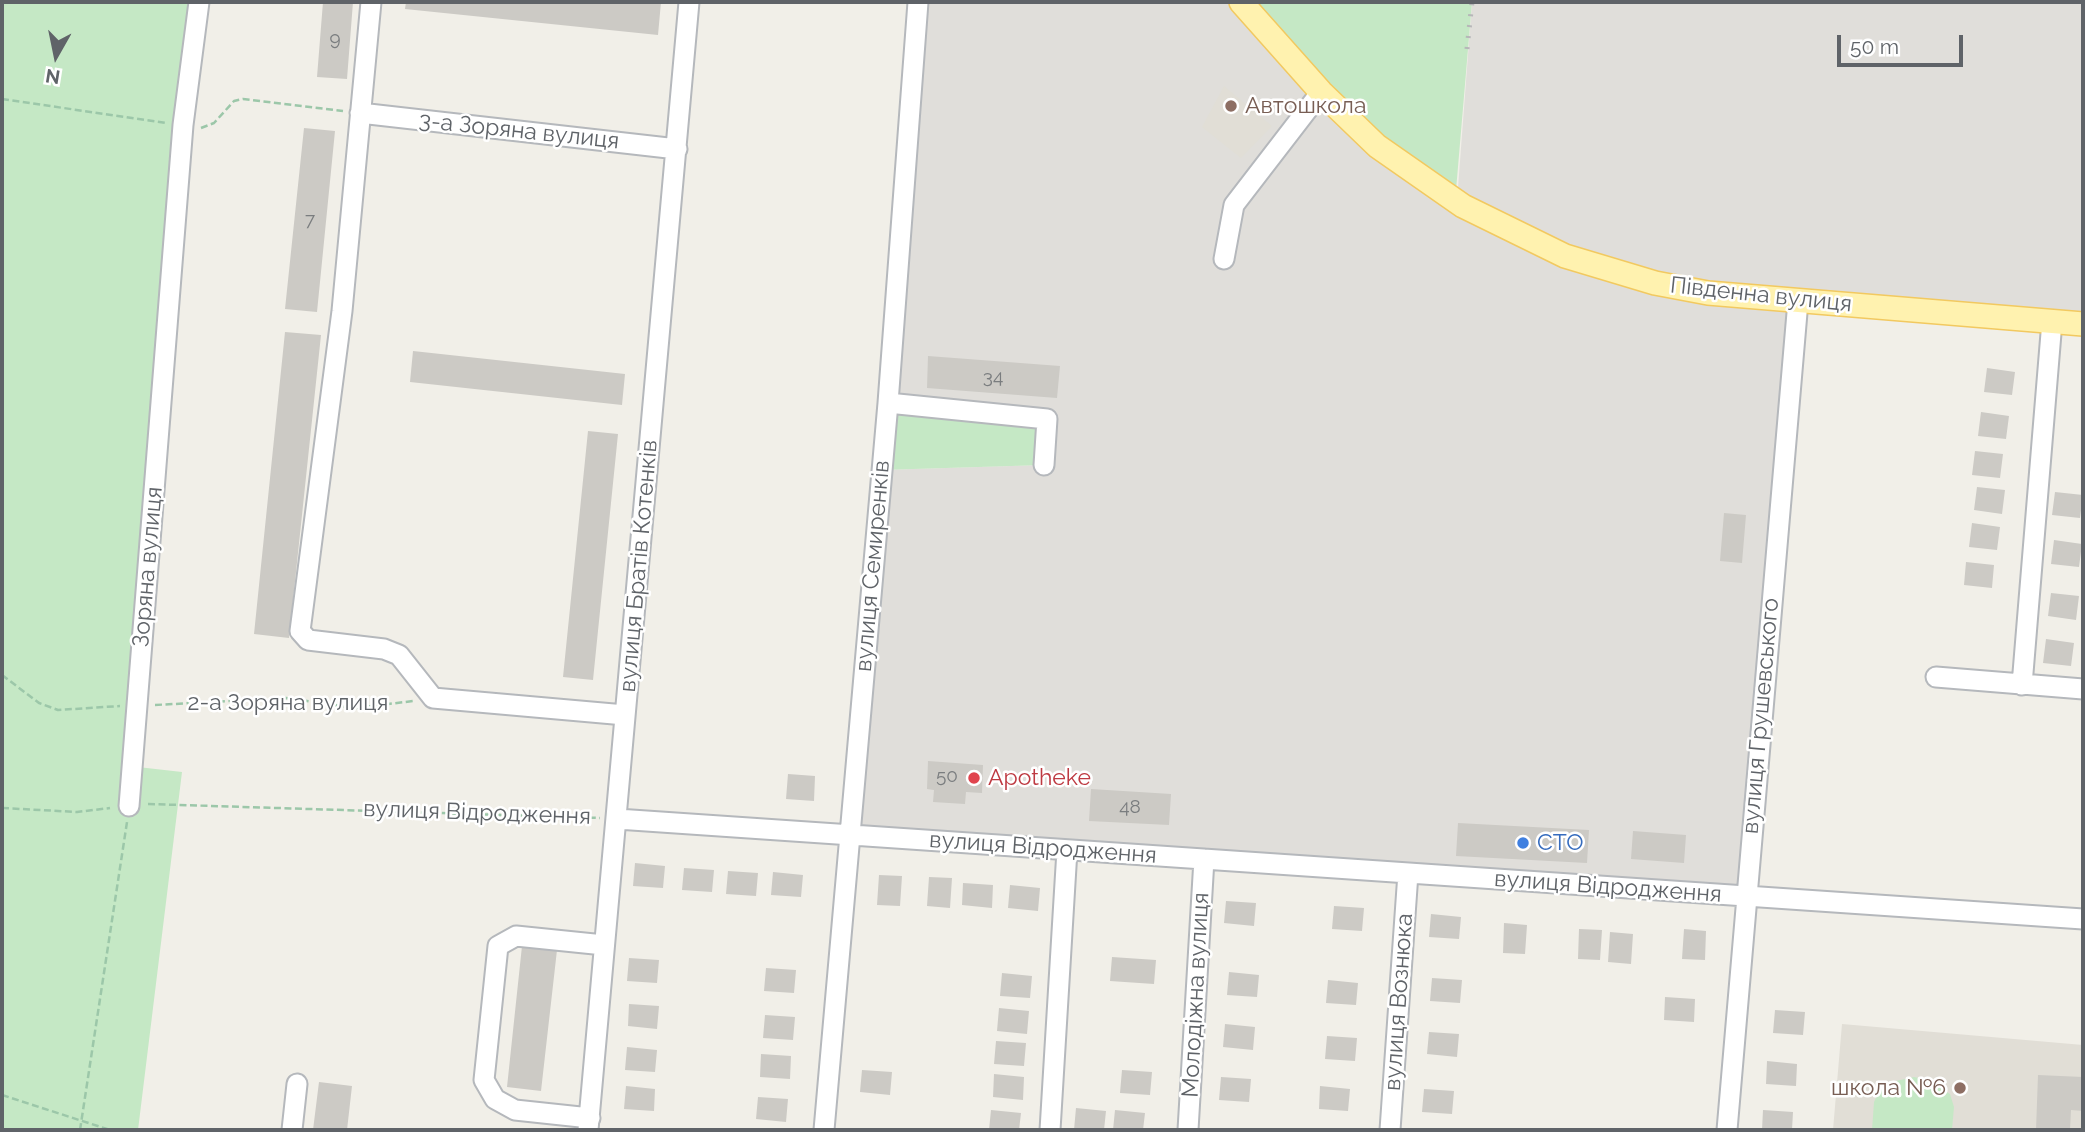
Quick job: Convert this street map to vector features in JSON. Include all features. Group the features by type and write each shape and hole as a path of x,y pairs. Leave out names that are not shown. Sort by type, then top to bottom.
{"main road":[{"name":"Південна вулиця","path":"1241,2 1321,92 1377,146 1434,188 1496,225 1600,269 1708,293 2083,324"}],"street":[{"name":"Зоряна вулиця","path":"129,806 183,125 199,2"},
{"path":"371,2 340,324 300,631 308,640 384,649 398,655 433,698 625,715"},
{"name":"вулиця Братів Котенків","path":"589,1124 689,2"},
{"name":"вулиця Семиренків","path":"824,1130 888,404 918,2"},
{"path":"1224,259 1234,205 1321,92"},
{"name":"3-а Зоряна вулиця","path":"360,113 677,149"},
{"name":"вулиця Грушевського","path":"1727,1130 1798,301"},
{"path":"2022,685 2052,321"},
{"path":"888,404 1047,419 1044,466"},
{"path":"1936,677 2083,689"},
{"name":"вулиця Відродження","path":"617,819 2083,919"},
{"path":"1051,1130 1067,850"},
{"name":"Молодіжна вулиця","path":"1188,1130 1204,859"},
{"name":"вулиця Вознюка","path":"1390,1130 1408,873"},
{"path":"589,1124 515,1110 495,1099 484,1080 498,946 516,936 604,945"},
{"path":"292,1130 297,1084"}],"path":[{"name":"2-а Зоряна вулиця","path":"2,675 39,703 58,710 286,698 356,708 433,698"},
{"name":"вулиця Відродження","path":"2,808 77,813 163,802 617,819"},
{"path":"80,1130 129,806"},
{"path":"2,1095 110,1130"}],"shaded area":[{"path":"918,2 1241,2 1457,201 1472,2 2083,2 2083,324 1798,301 1745,896 849,835 881,470 1043,465 888,403"},
{"name":"Автошкола","path":"1224,86 1272,126 1241,158 1202,127"},
{"name":"школа №6","path":"1842,1024 2083,1045 2083,1130 1833,1130"}],"green space":[{"path":"2,2 197,2 129,766 182,772 138,1130 2,1130"},
{"path":"1241,2 1472,2 1455,202 1434,188"},
{"path":"888,403 1047,419 1044,465 881,470"},
{"path":"1914,1077 1929,1080 1950,1094 1954,1107 1952,1130 1872,1130 1874,1102 1879,1091 1887,1083"}],"building":[{"path":"323,2 353,2 347,79 317,77"},
{"path":"406,2 661,2 658,35 405,9"},
{"path":"304,128 335,131 317,312 285,309"},
{"path":"285,332 321,335 289,638 254,634"},
{"path":"413,351 625,374 622,405 410,382"},
{"path":"928,356 1060,366 1057,398 927,388"},
{"path":"1987,368 2015,372 2012,395 1984,392"},
{"path":"1981,412 2009,416 2006,439 1978,436"},
{"path":"588,431 618,434 593,680 563,677"},
{"path":"1975,451 2003,454 2000,478 1972,475"},
{"path":"1977,487 2005,490 2002,514 1974,510"},
{"path":"2055,492 2083,495 2080,518 2052,515"},
{"path":"1724,513 1746,515 1742,563 1720,561"},
{"path":"1972,523 2000,527 1997,550 1969,547"},
{"path":"2054,540 2082,544 2079,567 2051,564"},
{"path":"1966,562 1994,565 1992,588 1964,585"},
{"path":"2051,593 2079,596 2076,620 2048,616"},
{"path":"2046,639 2074,643 2071,666 2043,663"},
{"path":"928,761 983,765 982,793 966,792 965,804 933,802 934,790 927,789"},
{"path":"788,774 815,776 814,801 786,799"},
{"path":"1091,789 1171,794 1169,825 1089,821"},
{"name":"СТО","path":"1458,823 1589,830 1587,863 1456,856"},
{"path":"1633,831 1686,835 1684,863 1631,859"},
{"path":"635,863 665,866 663,888 633,886"},
{"path":"684,868 714,870 712,892 682,890"},
{"path":"728,871 758,873 756,896 726,894"},
{"path":"773,872 803,875 801,897 771,895"},
{"path":"879,875 902,876 900,906 877,905"},
{"path":"929,877 952,878 950,908 927,906"},
{"path":"963,883 993,885 992,908 962,905"},
{"path":"1010,885 1040,888 1038,911 1008,908"},
{"path":"1226,901 1256,903 1254,926 1224,923"},
{"path":"1334,906 1364,908 1362,931 1332,929"},
{"path":"1431,914 1461,917 1459,939 1429,937"},
{"path":"1504,923 1527,925 1525,954 1503,953"},
{"path":"1579,929 1602,930 1600,960 1578,959"},
{"path":"1684,929 1706,931 1705,960 1682,959"},
{"path":"1610,932 1633,934 1631,964 1608,962"},
{"path":"522,946 557,950 541,1091 507,1087"},
{"path":"1112,957 1156,960 1154,984 1110,981"},
{"path":"629,958 659,960 657,983 627,981"},
{"path":"766,968 796,970 794,993 764,991"},
{"path":"1229,972 1259,975 1257,997 1227,995"},
{"path":"1002,973 1032,976 1030,998 1000,996"},
{"path":"1432,978 1462,980 1460,1003 1430,1001"},
{"path":"1328,980 1358,983 1356,1005 1326,1003"},
{"path":"1665,997 1695,999 1694,1022 1664,1020"},
{"path":"629,1004 659,1006 657,1029 628,1026"},
{"path":"999,1008 1029,1011 1027,1034 997,1031"},
{"path":"1775,1010 1805,1012 1803,1035 1773,1033"},
{"path":"765,1015 795,1017 793,1040 763,1038"},
{"path":"1225,1024 1255,1027 1253,1050 1223,1047"},
{"path":"1429,1032 1459,1034 1457,1057 1427,1054"},
{"path":"1327,1036 1357,1038 1355,1061 1325,1059"},
{"path":"996,1041 1026,1043 1024,1066 994,1064"},
{"path":"627,1047 657,1050 655,1072 625,1070"},
{"path":"761,1054 791,1056 790,1079 760,1077"},
{"path":"1767,1061 1797,1064 1796,1086 1766,1084"},
{"path":"862,1070 892,1072 890,1095 860,1092"},
{"path":"1122,1070 1152,1072 1150,1095 1120,1093"},
{"path":"994,1074 1024,1077 1023,1100 993,1097"},
{"path":"2038,1075 2083,1077 2083,1111 2071,1110 2070,1130 2036,1130"},
{"path":"1221,1077 1251,1079 1249,1102 1219,1100"},
{"path":"319,1082 352,1086 347,1130 313,1130"},
{"path":"626,1086 655,1089 654,1111 624,1109"},
{"path":"1320,1086 1350,1089 1348,1111 1319,1109"},
{"path":"1424,1089 1454,1091 1452,1114 1422,1112"},
{"path":"758,1097 788,1099 786,1122 756,1119"},
{"path":"1076,1108 1106,1111 1104,1130 1074,1130"},
{"path":"991,1110 1021,1113 1019,1130 989,1130"},
{"path":"1115,1110 1145,1113 1143,1130 1113,1130"},
{"path":"1763,1110 1793,1112 1792,1130 1762,1130"}],"railway":[{"path":"1467,49 1472,2"}],"place":[{"name":"Автошкола","path":"1231,106"},
{"name":"Apotheke","path":"974,778"},
{"name":"СТО","path":"1523,843"},
{"name":"школа №6","path":"1960,1088"}]}
